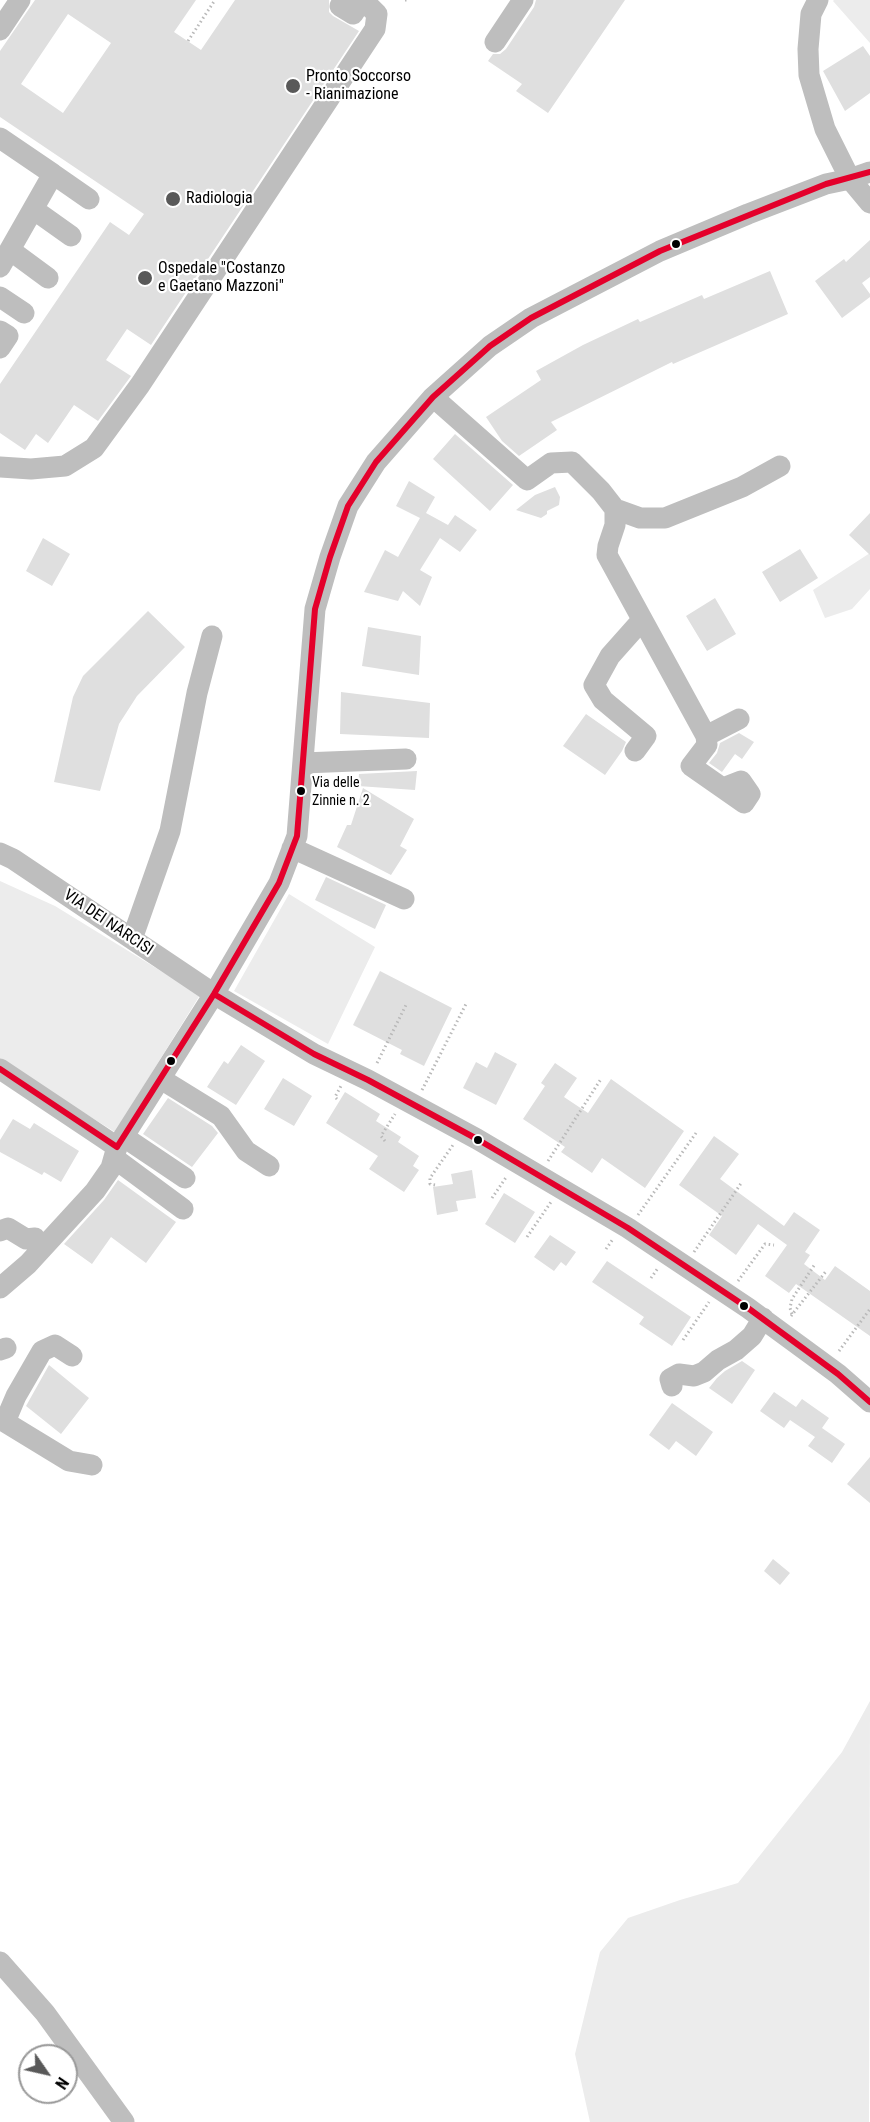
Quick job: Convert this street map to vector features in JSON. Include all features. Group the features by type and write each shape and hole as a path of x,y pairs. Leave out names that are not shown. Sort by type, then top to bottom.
{"street":[{"path":"0,30 20,0"},
{"path":"0,467 31,469 65,466 94,448 141,385 375,29 377,14 362,0 353,14 340,6"},
{"path":"495,42 522,0"},
{"path":"818,0 811,14 808,48 809,75 825,129 860,175 870,202"},
{"path":"0,138 90,200"},
{"path":"48,278 5,259 53,174"},
{"path":"0,1288 35,1256 94,1191 279,883 297,836 315,609 348,506 376,462 433,396 490,346 531,318 660,251 826,184 860,175"},
{"path":"33,209 71,236"},
{"path":"0,297 24,313"},
{"path":"0,331 8,336 0,348"},
{"path":"433,396 527,480 551,463 572,462 601,491 615,509 640,518 665,518 742,487 780,466"},
{"path":"615,509 615,525 608,546 608,555 706,736 707,745 691,766 723,788"},
{"path":"636,751 646,736 603,700 594,685 610,656 642,620"},
{"path":"132,939 170,831 197,693 212,636"},
{"path":"706,736 739,719"},
{"path":"303,764 406,759"},
{"path":"292,848 404,899"},
{"name":"VIA DEI NARCISI","path":"0,853 13,859 214,994 314,1054 368,1080 517,1162 628,1228 763,1318 786,1323 828,1366 870,1401"},
{"path":"0,1070 116,1152 183,1209"},
{"path":"161,1079 220,1116 246,1151 269,1166"},
{"path":"116,1152 185,1178"},
{"path":"0,1274 24,1254 35,1238 97,1175 116,1152"},
{"path":"0,1231 8,1228 26,1239 35,1238"},
{"path":"672,1386 670,1379 679,1374 694,1376 704,1372 718,1360 736,1350 752,1336 763,1318"},
{"path":"72,1356 55,1345 42,1351 3,1421 69,1461 92,1465"},
{"path":"0,1962 45,2013 124,2122"}],"path":[{"path":"188,41 215,0"},
{"path":"368,1080 407,1003"},
{"path":"385,1141 381,1136 409,1102 466,1004"},
{"path":"538,1175 601,1079"},
{"path":"435,1185 430,1184 430,1178 463,1131"},
{"path":"628,1228 696,1133"},
{"path":"492,1198 517,1162"},
{"path":"684,1265 742,1182"},
{"path":"526,1237 561,1189"},
{"path":"683,1340 765,1244 774,1245"},
{"path":"786,1323 792,1299 815,1264"},
{"path":"786,1323 826,1270"},
{"path":"828,1366 870,1310"}],"shaded area":[{"path":"870,0 870,43 833,1"},
{"path":"870,553 870,589 852,609 825,618 813,590"},
{"path":"0,881 55,906 200,995 115,1132 0,1061"},
{"path":"289,894 375,947 328,1044 234,991"},
{"path":"870,1701 869,2122 590,2122 575,2054 600,1952 628,1918 738,1883 842,1752"}],"building":[{"path":"35,0 196,0 174,32 201,50 235,0 329,0 329,12 359,31 151,345 127,329 106,360 131,376 98,421 74,405 48,443 36,434 25,450 0,433 0,384 110,222 129,235 144,214 0,117 0,51","holes":["68,14 111,43 63,113 21,84"]},
{"path":"536,0 625,0 548,113 516,91 522,84 488,61 493,54 500,54 506,49 534,7"},
{"path":"863,46 870,56 870,93 845,111 823,71"},
{"path":"870,240 870,277 862,283 870,297 842,318 815,281 844,259 846,262"},
{"path":"770,271 788,314 673,364 672,362 551,422 557,430 519,456 502,441 486,417 541,380 536,371 583,345 638,319 640,322 702,295 704,299"},
{"path":"455,434 513,485 490,511 433,459"},
{"path":"409,481 435,497 426,513 448,525 455,515 477,530 460,552 440,538 420,570 432,577 420,606 403,591 398,601 364,592 385,550 398,557 420,518 396,506"},
{"path":"555,487 560,497 559,505 547,511 547,514 541,518 516,510 535,495"},
{"path":"870,513 870,555 849,535"},
{"path":"43,538 70,554 52,586 26,571"},
{"path":"800,549 818,578 780,602 762,572"},
{"path":"715,598 736,634 707,651 686,616"},
{"path":"148,611 185,647 137,696 119,724 100,791 54,782 73,697 83,676"},
{"path":"368,627 421,636 419,675 362,666"},
{"path":"341,692 430,703 429,738 340,734"},
{"path":"586,714 626,742 605,775 563,746"},
{"path":"739,733 754,742 742,759 735,754 722,772 709,763 717,753 720,743"},
{"path":"417,771 415,790 358,786 359,774"},
{"path":"363,788 414,819 400,846 407,850 391,875 337,847 347,825 351,825"},
{"path":"326,877 386,905 375,929 315,900"},
{"path":"380,971 452,1008 424,1066 400,1054 402,1050 353,1025"},
{"path":"241,1045 265,1061 236,1105 207,1087 224,1061 228,1064"},
{"path":"495,1052 517,1064 496,1105 463,1088 476,1062 487,1068"},
{"path":"555,1063 577,1078 564,1097 588,1113 611,1079 684,1131 645,1188 602,1158 592,1173 561,1152 565,1147 523,1119 545,1086 541,1083"},
{"path":"283,1078 312,1096 294,1126 264,1109"},
{"path":"345,1092 380,1114 376,1121 401,1137 398,1142 419,1156 413,1166 419,1170 404,1192 369,1169 378,1156 326,1123"},
{"path":"168,1098 212,1126 218,1133 192,1167 143,1134"},
{"path":"13,1119 30,1129 34,1123 79,1151 61,1182 44,1172 42,1175 0,1152 0,1140"},
{"path":"714,1136 739,1154 720,1179 784,1226 794,1212 820,1230 805,1252 810,1255 804,1264 825,1280 835,1266 870,1291 870,1336 796,1284 789,1293 765,1276 787,1245 758,1224 736,1255 709,1235 722,1216 679,1185"},
{"path":"472,1170 476,1198 456,1201 458,1211 437,1215 433,1187 453,1184 451,1174"},
{"path":"118,1180 176,1222 146,1263 111,1237 92,1264 64,1244 104,1200"},
{"path":"504,1193 535,1212 515,1243 485,1224"},
{"path":"550,1235 576,1252 566,1266 561,1262 554,1271 534,1257"},
{"path":"607,1261 691,1317 672,1346 639,1324 644,1317 592,1282"},
{"path":"742,1361 755,1370 732,1404 709,1388 725,1371"},
{"path":"49,1365 89,1398 61,1434 26,1406"},
{"path":"774,1392 796,1407 802,1399 829,1418 822,1428 845,1444 832,1463 808,1446 815,1437 790,1420 784,1428 760,1411"},
{"path":"672,1403 713,1432 696,1456 676,1441 669,1450 649,1435"},
{"path":"870,1457 870,1503 847,1484"},
{"path":"773,1559 790,1573 780,1585 764,1571"}],"transit line":[{"path":"117,1147 214,994 279,883 297,836 315,609 348,506 376,462 433,397 490,346 531,318 660,251 826,184 870,172"},
{"path":"214,994 314,1054 368,1080 477,1139 628,1228 748,1308 838,1374 870,1402"},
{"path":"0,1069 117,1147"}],"place":[{"name":"Pronto Soccorso - Rianimazione","path":"293,86"},
{"name":"Radiologia","path":"173,199"},
{"name":"Ospedale \"Costanzo e Gaetano Mazzoni\"","path":"145,278"},
{"name":"Via delle Zinnie n. 2","path":"301,791"}]}
